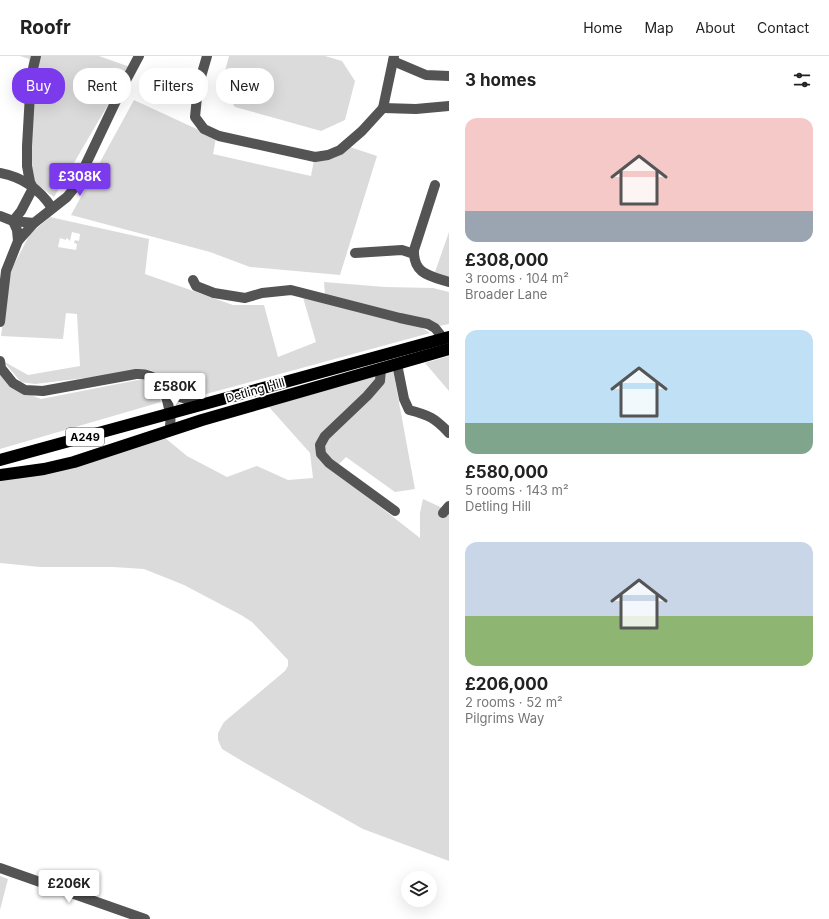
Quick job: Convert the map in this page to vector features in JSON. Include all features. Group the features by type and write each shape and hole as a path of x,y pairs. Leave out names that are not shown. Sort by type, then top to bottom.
{"highway":[{"name":"Detling Hill","path":"0,475 44,469 74,462 200,404 446,337"},
{"name":"Detling Hill","path":"0,460 170,418 202,420 449,349"}],"street":[{"path":"33,188 30,182 27,166 31,77 36,56"},
{"path":"0,322 6,270 18,241 34,223 67,197 75,186 139,56"},
{"path":"207,56 198,87 195,117 204,129 219,136 315,157 328,155 340,150 362,131 383,108 394,59 426,74 449,76"},
{"path":"383,108 416,109 449,106"},
{"path":"2,172 24,181 33,188 52,208"},
{"path":"435,185 414,250 414,258 417,267 427,275 449,282"},
{"path":"13,221 21,211 33,188"},
{"path":"0,216 13,221 34,223"},
{"path":"13,221 17,230 18,241"},
{"path":"355,253 402,250 414,254"},
{"path":"193,280 196,286 214,293 245,298 262,293 291,290 428,324 446,337"},
{"path":"0,361 1,368 13,383 25,390 43,391 136,374 144,374 156,378 172,394 200,404"},
{"path":"397,364 404,400 409,410 424,414 436,420 449,433"},
{"path":"381,369 380,381 372,391 325,436 320,445 321,454 329,463 395,511"},
{"path":"163,386 170,418"},
{"path":"170,418 183,399"},
{"path":"0,868 145,919"}],"shaded area":[{"path":"20,56 99,56 130,67 73,68 73,104 108,104 54,197 23,174 27,104 65,104 65,68 29,68 29,59"},
{"path":"229,56 325,56 342,61 355,81 345,120 321,131 235,107 233,104 274,104 274,68 226,68"},
{"path":"134,100 139,102 139,104 143,104 216,138 213,154 311,176 314,160 350,147 377,156 340,275 250,267 210,252 71,215"},
{"path":"50,217 149,239 145,274 233,305 264,305 278,357 316,342 302,294 419,326 430,333 195,397 173,387 151,370 35,384 21,382 3,361 28,375 80,366 77,314 66,313 63,339 1,336 10,272 30,234","holes":["72,232 80,234 79,241 75,240 74,243 77,244 76,250 58,247 60,238 66,240 66,238 70,241"]},
{"path":"449,232 449,277 435,272"},
{"path":"324,282 385,287 433,288 449,292 449,324 439,326 325,295"},
{"path":"449,356 449,391 425,363"},
{"path":"393,370 415,489 395,492 346,457 333,470 420,538 420,513 423,499 449,511 449,861 363,829 222,749 218,740 218,733 224,722 285,671 288,666 288,660 252,622 184,585 144,569 113,567 40,567 0,563 0,478 164,437 187,456 227,477 257,466 288,480 313,478 310,453 269,407"},
{"path":"0,374 16,389 41,399 143,379 154,386 161,402 0,449"},
{"path":"0,876 8,879 0,910"}]}
